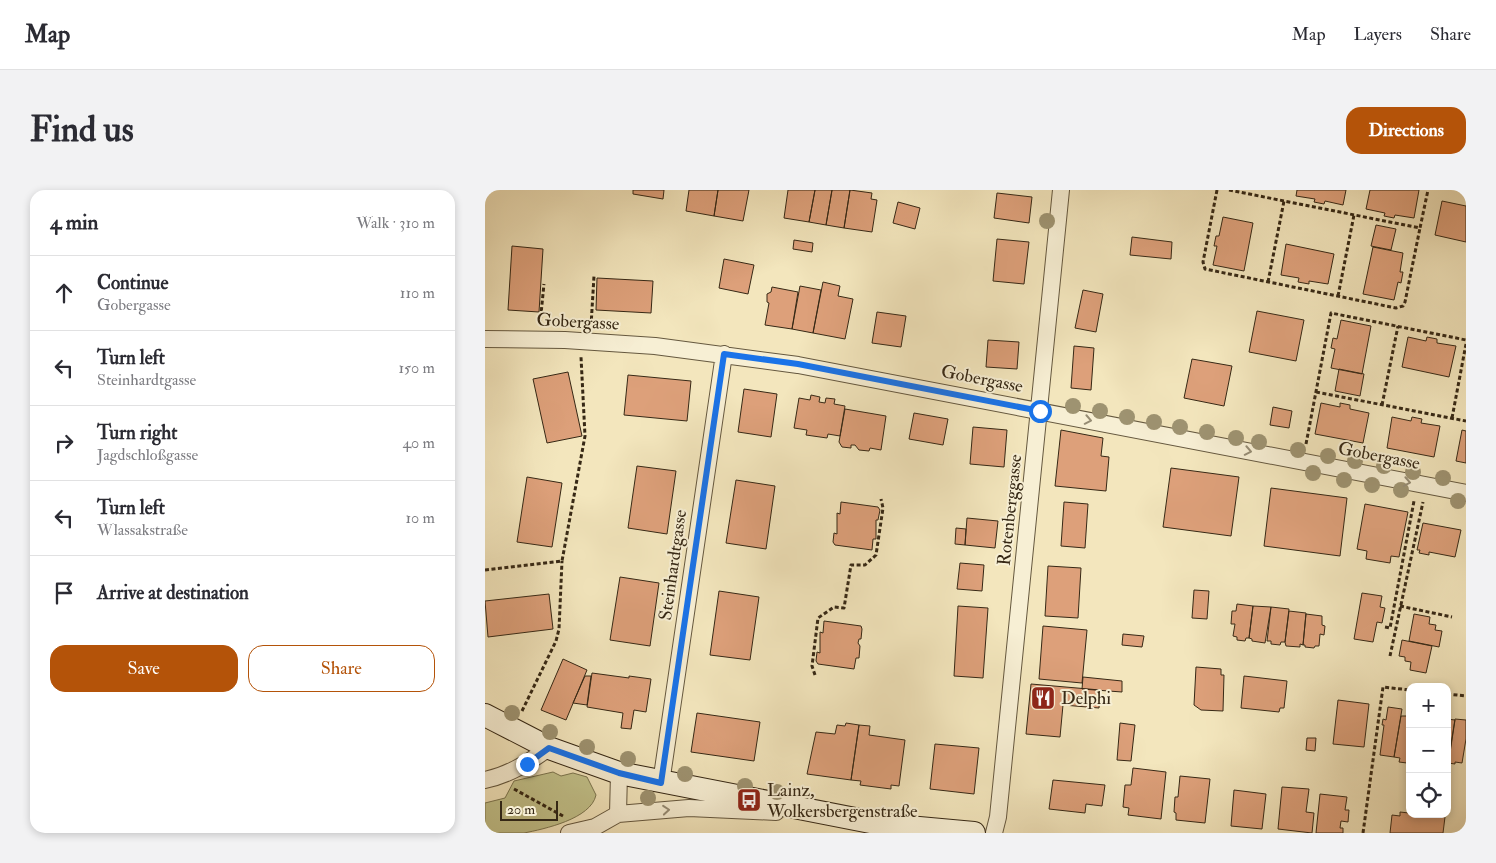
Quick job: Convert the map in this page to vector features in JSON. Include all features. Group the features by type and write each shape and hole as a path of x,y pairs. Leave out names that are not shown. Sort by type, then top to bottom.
{"street":[{"name":"Rotenberggasse","path":"994,833 998,817 1061,190"},
{"name":"Gobergasse","path":"485,340 569,340 724,354 798,364 1466,493"},
{"name":"Steinhardtgasse","path":"661,783 724,354"},
{"path":"485,715 549,748 619,773 661,783 886,825 974,833"},
{"path":"493,778 527,764 549,748"},
{"path":"618,814 619,773"},
{"path":"570,833 595,830 618,814 689,808 828,814"}],"path":[{"path":"1217,190 1203,266 1210,271 1396,308 1403,306 1428,190"},
{"path":"1229,190 1420,228"},
{"path":"1268,282 1284,201"},
{"path":"1337,296 1354,214"},
{"path":"591,327 594,276"},
{"path":"540,324 544,284"},
{"path":"1305,447 1331,313 1466,340"},
{"path":"1382,405 1397,326"},
{"path":"1452,418 1466,344"},
{"path":"522,711 556,641 559,629 562,561 585,436 581,356"},
{"path":"1316,392 1466,421"},
{"path":"1385,627 1390,628 1415,497"},
{"path":"815,675 812,666 819,618 834,607 844,608 851,565 865,565 877,555 883,508 881,499"},
{"path":"1390,656 1423,499"},
{"path":"485,570 562,561"},
{"path":"1400,606 1452,618"},
{"path":"1363,833 1383,688 1406,690"},
{"path":"1451,694 1466,696"},
{"path":"493,778 567,818 570,833"}],"green space":[{"path":"553,772 561,776 573,773 587,777 596,795 592,803 576,817 554,826 524,833 485,833 485,803 505,798 514,781"}],"building":[{"path":"633,190 664,190 663,199 633,194"},
{"path":"689,190 718,190 714,216 686,211"},
{"path":"718,190 749,190 743,221 714,216"},
{"path":"788,190 815,190 809,222 784,218"},
{"path":"815,190 832,190 826,225 809,222"},
{"path":"832,190 850,190 844,228 826,225"},
{"path":"850,190 872,193 871,199 877,200 872,232 844,228"},
{"path":"1297,190 1346,190 1343,205 1325,201 1324,204 1314,202 1315,199 1296,196"},
{"path":"1370,190 1419,190 1414,218 1395,215 1394,218 1384,216 1385,213 1366,209"},
{"path":"997,193 1032,197 1029,223 994,218"},
{"path":"1442,201 1466,206 1466,242 1435,235"},
{"path":"898,202 920,208 915,229 893,223"},
{"path":"1223,217 1253,223 1244,271 1213,265 1217,246 1214,246 1216,236 1219,236"},
{"path":"1376,225 1396,229 1391,250 1371,246"},
{"path":"1132,237 1172,242 1171,259 1130,255"},
{"path":"997,239 1029,242 1024,284 993,281"},
{"path":"794,240 813,243 812,252 793,249"},
{"path":"1286,244 1334,254 1328,284 1309,281 1309,284 1298,282 1299,278 1281,275"},
{"path":"512,246 543,249 539,312 508,310"},
{"path":"1373,247 1403,253 1400,272 1403,272 1401,283 1398,282 1394,300 1363,294"},
{"path":"724,259 754,265 748,294 719,288"},
{"path":"597,278 653,281 651,313 596,310"},
{"path":"823,282 840,286 838,296 853,299 845,339 813,333"},
{"path":"800,286 821,290 813,333 792,329"},
{"path":"772,287 798,292 792,329 765,325 769,303 767,302 767,294 771,292"},
{"path":"1083,290 1103,294 1096,332 1075,328"},
{"path":"1257,311 1304,320 1296,361 1249,352"},
{"path":"877,312 906,316 901,347 872,343"},
{"path":"1341,320 1371,326 1362,374 1331,368 1335,349 1331,348 1333,338 1337,339"},
{"path":"1408,337 1426,341 1427,337 1437,339 1437,343 1456,346 1449,377 1402,367"},
{"path":"988,340 1019,342 1017,369 986,367"},
{"path":"1074,346 1094,348 1091,390 1071,388"},
{"path":"1192,359 1232,366 1224,406 1184,398"},
{"path":"1339,369 1364,374 1360,396 1335,391"},
{"path":"568,372 582,436 547,443 533,379"},
{"path":"628,375 691,381 687,421 624,415"},
{"path":"744,389 777,394 771,437 738,432"},
{"path":"811,395 820,397 819,402 825,403 826,398 835,399 834,404 845,406 840,436 828,434 827,438 806,435 807,430 794,428 799,398 810,400"},
{"path":"1321,403 1340,407 1340,403 1350,405 1350,409 1369,413 1363,443 1315,434"},
{"path":"1273,407 1292,411 1289,428 1270,425"},
{"path":"845,409 886,416 881,450 870,448 869,451 859,450 855,445 851,445 851,448 842,447 839,442"},
{"path":"914,413 948,419 943,445 909,439"},
{"path":"1392,417 1411,421 1412,417 1422,419 1421,423 1440,426 1434,457 1387,448"},
{"path":"973,427 1007,430 1004,467 970,464"},
{"path":"1061,430 1103,438 1101,456 1109,457 1106,491 1055,486"},
{"path":"1462,430 1466,431 1466,463 1456,461"},
{"path":"637,466 676,471 667,534 628,528"},
{"path":"1171,468 1239,477 1231,536 1163,527"},
{"path":"527,477 562,483 552,547 517,542"},
{"path":"736,480 775,486 766,549 726,543"},
{"path":"1271,488 1347,498 1340,556 1264,546"},
{"path":"841,502 878,507 880,510 878,520 876,520 876,539 873,539 872,550 835,545 833,542 834,533 837,534 837,513 840,514"},
{"path":"1064,502 1088,504 1085,548 1061,546"},
{"path":"1365,504 1408,512 1399,557 1391,556 1390,563 1366,559 1367,551 1357,549"},
{"path":"967,518 998,521 995,548 965,545"},
{"path":"1423,523 1461,530 1455,557 1429,552 1429,555 1419,553 1420,550 1417,550"},
{"path":"956,528 966,529 965,545 955,544"},
{"path":"960,563 984,565 982,591 957,589"},
{"path":"1048,566 1081,568 1078,618 1045,616"},
{"path":"620,577 659,583 650,646 610,640"},
{"path":"1194,590 1209,591 1207,619 1192,618"},
{"path":"719,591 759,597 750,660 710,655"},
{"path":"1362,593 1382,596 1380,607 1385,608 1382,623 1377,622 1373,642 1354,639"},
{"path":"549,594 553,629 488,637 485,601"},
{"path":"1237,604 1253,606 1249,638 1246,638 1245,641 1237,640 1237,637 1233,636 1235,624 1231,624 1232,611 1236,611"},
{"path":"958,606 988,608 983,678 954,676"},
{"path":"1253,606 1271,607 1265,643 1252,641 1249,638"},
{"path":"1271,607 1289,609 1285,642 1281,642 1280,645 1271,644 1271,641 1267,641"},
{"path":"1289,611 1306,613 1303,645 1300,644 1300,647 1286,646"},
{"path":"1306,614 1322,616 1322,625 1325,626 1324,635 1320,634 1319,646 1314,648 1303,645"},
{"path":"1414,614 1430,617 1429,624 1436,625 1435,630 1442,631 1439,647 1409,641"},
{"path":"824,621 861,626 861,639 859,639 858,643 860,646 859,658 856,658 854,669 818,664 816,661 817,652 820,653 820,632 823,633"},
{"path":"1043,626 1087,630 1082,683 1039,679"},
{"path":"1123,634 1144,636 1142,647 1122,645"},
{"path":"1402,640 1432,646 1426,673 1410,670 1411,662 1405,661 1405,657 1399,656"},
{"path":"563,659 587,670 566,720 541,710"},
{"path":"1196,667 1221,669 1221,675 1224,675 1223,711 1201,710 1194,705"},
{"path":"592,673 651,679 646,712 634,710 631,729 621,728 623,713 587,707"},
{"path":"585,676 591,676 587,705 573,703"},
{"path":"1244,676 1287,681 1284,708 1280,708 1279,712 1241,708"},
{"path":"1083,677 1122,681 1122,692 1082,689"},
{"path":"1031,684 1100,690 1099,708 1063,705 1060,737 1026,734"},
{"path":"1338,700 1369,704 1364,747 1333,744"},
{"path":"1388,707 1402,709 1394,757 1380,755 1383,719 1386,720"},
{"path":"697,713 760,722 754,761 691,752"},
{"path":"1401,716 1406,716 1406,763 1399,762 1400,758 1394,757"},
{"path":"1455,719 1466,720 1466,739 1462,763 1451,763 1451,744"},
{"path":"1451,720 1455,720 1451,746"},
{"path":"846,723 859,725 851,780 807,774 816,732 835,734 837,725 845,726"},
{"path":"1120,723 1135,725 1131,761 1117,760"},
{"path":"859,725 870,726 869,735 905,740 899,786 891,785 891,789 860,785 861,781 851,780"},
{"path":"1307,738 1316,738 1315,751 1306,750"},
{"path":"935,744 979,748 974,794 930,789"},
{"path":"1133,768 1166,772 1161,819 1128,815 1129,808 1123,807 1125,785 1131,785"},
{"path":"1180,776 1210,779 1205,823 1176,820 1176,813 1174,812 1175,797 1178,797"},
{"path":"1053,780 1105,785 1102,806 1086,804 1085,813 1049,809"},
{"path":"1282,787 1309,789 1306,812 1314,813 1312,833 1278,829"},
{"path":"1234,790 1266,794 1262,829 1231,826"},
{"path":"1320,794 1347,797 1345,810 1349,810 1348,822 1341,821 1340,828 1343,828 1343,833 1316,833"},
{"path":"1400,812 1406,813 1406,818 1445,818 1443,833 1390,833 1392,815 1400,816"}],"place":[{"name":"Delphi","path":"1043,698"},
{"name":"Lainz, Wolkersbergenstraße","path":"749,800"}],"route":[{"path":"527,764 549,748 619,773 661,783 724,354 798,364 1040,411"}]}
